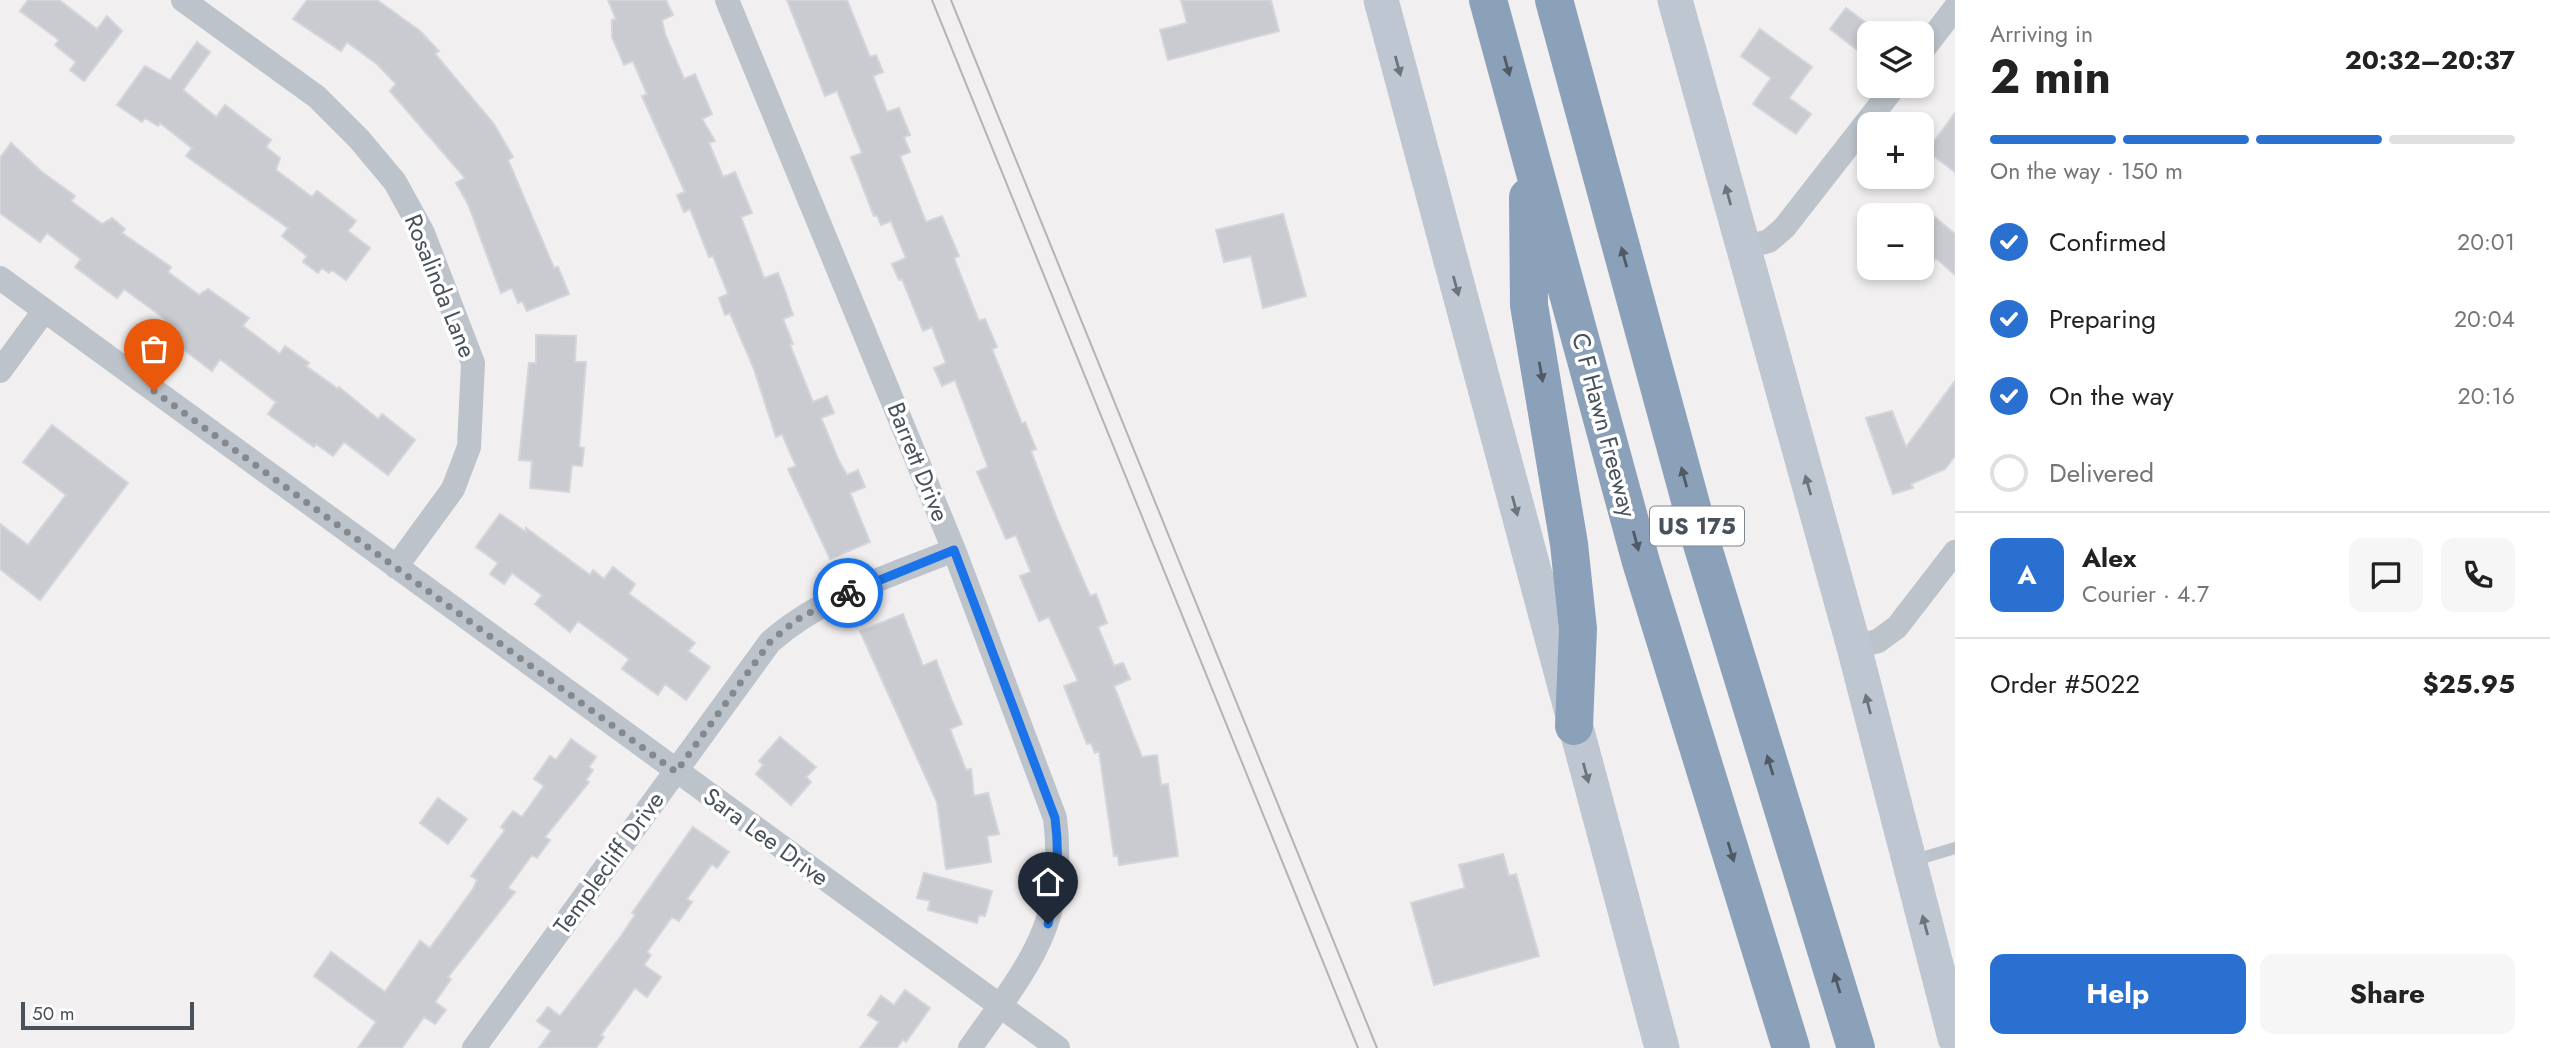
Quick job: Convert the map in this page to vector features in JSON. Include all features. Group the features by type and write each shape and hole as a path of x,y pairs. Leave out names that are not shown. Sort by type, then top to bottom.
{"highway":[{"name":"C F Hawn Freeway","path":"1488,0 1641,562 1791,1048"},
{"name":"US 175","path":"1554,0 1701,541 1856,1048"},
{"path":"1528,144 1529,305 1569,544 1578,629 1574,726"}],"main road":[{"path":"1381,0 1662,1048"},
{"path":"1675,0 1854,647 1908,862 1947,976 1955,1038"}],"street":[{"name":"Rosalinda Lane","path":"183,0 317,97 359,139 395,182 423,233 473,363 469,447 453,488 396,568"},
{"name":"Barrett Drive","path":"727,0 954,550 1055,818 1059,852 1057,889 1048,924 1032,960 970,1048"},
{"path":"1934,35 1955,8"},
{"path":"1742,248 1769,241 1784,228 1886,98"},
{"name":"Sara Lee Drive","path":"0,278 1058,1048"},
{"path":"0,371 44,311"},
{"name":"Templecliff Drive","path":"474,1048 770,642 796,620 830,600 954,550"},
{"path":"1854,647 1878,640 1897,627 1955,552"}],"lane":[{"path":"1908,862 1955,848"}],"building":[{"path":"28,0 59,0 97,29 107,16 122,31 84,81 70,70 76,62 55,45 59,40 20,11"},
{"path":"307,0 377,0 420,31 439,51 435,54 494,124 513,157 508,160 554,268 558,267 569,294 527,311 522,301 518,303 512,288 501,293 468,204 456,183 465,178 390,91 396,84 378,65 347,42 341,51 293,19"},
{"path":"608,0 666,0 673,15 662,20 665,34 684,79 695,74 712,114 702,119 715,141 709,143 723,177 735,172 752,213 741,217 764,278 778,273 793,315 783,319 793,344 790,345 813,402 827,396 834,413 821,418 847,475 858,470 865,487 850,493 870,542 830,559 788,469 796,466 782,434 776,437 754,369 730,313 725,315 719,298 728,294 713,256 709,257 690,209 684,212 677,195 685,192 642,96 647,94 633,61 624,65 612,37 612,20 616,19"},
{"path":"787,0 847,0 870,57 876,55 883,72 873,76 887,112 899,108 910,135 904,137 910,152 900,156 926,222 942,216 959,256 954,258 979,321 985,319 997,347 992,349 1022,424 1025,422 1036,449 1031,451 1057,519 1090,596 1096,594 1107,623 1098,627 1114,666 1123,663 1130,679 1114,686 1142,757 1157,755 1161,785 1168,784 1178,856 1119,865 1118,855 1114,856 1099,751 1095,753 1091,743 1087,744 1064,686 1078,681 1049,617 1039,621 1020,576 1031,572 1016,535 1006,539 977,472 988,467 955,380 942,386 934,368 946,363 932,327 923,331 902,279 899,280 892,264 906,258 891,221 881,225 877,215 874,216 851,157 862,153 837,91 825,96"},
{"path":"1181,0 1271,0 1279,31 1168,60 1160,30 1187,23"},
{"path":"1846,8 1864,21 1857,21 1857,50 1830,29"},
{"path":"1760,29 1812,67 1789,98 1811,114 1796,134 1753,104 1771,78 1741,56"},
{"path":"197,42 210,52 183,90 216,117 225,105 271,140 266,147 280,158 276,170 312,197 317,191 356,221 348,231 370,248 346,280 332,270 329,273 322,268 318,273 303,262 307,256 282,236 288,228 186,156 192,148 160,123 158,126 145,118 142,122 117,105 145,66 170,80"},
{"path":"1955,113 1955,172 1934,156 1934,142"},
{"path":"11,143 42,172 75,196 71,201 102,224 112,218 125,229 122,233 171,267 168,272 199,295 208,289 249,318 243,326 280,354 285,346 309,363 306,366 338,389 339,387 378,419 382,414 415,440 388,475 344,442 333,456 316,444 314,447 268,414 276,402 220,359 212,371 171,340 178,330 157,313 124,289 117,298 75,267 81,259 47,233 40,242 0,213 0,158"},
{"path":"1283,214 1306,296 1263,308 1251,256 1224,262 1216,230"},
{"path":"1934,216 1955,234 1955,275 1936,258 1934,261"},
{"path":"536,335 576,336 575,362 586,362 579,447 584,448 582,466 572,465 569,492 530,488 532,461 519,460 529,363 536,363"},
{"path":"1955,381 1955,456 1945,469 1911,484 1913,488 1893,494 1866,418 1892,411 1906,447"},
{"path":"52,425 128,483 40,600 0,569 0,524 28,545 66,495 23,462"},
{"path":"500,514 526,532 526,528 590,575 593,570 604,579 613,567 635,584 629,594 695,643 688,651 710,667 686,700 665,684 658,695 622,669 629,659 578,621 570,632 535,604 542,595 512,573 504,584 490,574 498,563 476,547"},
{"path":"903,614 923,666 936,660 962,724 950,729 966,770 971,769 974,796 988,793 999,834 987,836 991,862 946,869 937,802 860,631"},
{"path":"780,737 816,767 806,777 811,782 791,805 756,774 763,765 759,761"},
{"path":"571,739 596,757 589,767 593,770 586,780 589,782 545,837 550,840 537,858 532,855 508,888 515,892 448,977 451,979 435,1002 446,1010 435,1024 424,1017 402,1048 358,1048 376,1022 314,976 331,952 385,992 420,941 430,948 473,889 477,880 471,876 505,830 501,827 513,811 522,817 544,786 534,779 550,756 556,760"},
{"path":"438,798 467,819 448,844 420,823"},
{"path":"693,827 729,852 717,868 712,864 687,899 692,902 679,921 672,917 647,952 651,955 644,965 661,977 647,997 635,988 601,1035 604,1037 596,1048 539,1048 551,1031 537,1021 548,1007 560,1016 621,936 635,915 632,913"},
{"path":"1503,854 1509,876 1516,874 1539,956 1434,985 1411,903 1465,888 1459,865"},
{"path":"924,873 992,891 985,916 979,915 977,923 928,910 930,901 917,898"},
{"path":"905,990 930,1008 906,1042 903,1039 897,1048 860,1048 879,1022 868,1015 881,996 894,1005"}],"tram line":[{"path":"932,0 1358,1048"},
{"path":"951,0 1377,1048"}],"way so far":[{"path":"154,391 676,772 770,642 796,620 848,593"}],"route":[{"path":"848,593 954,550 1055,818 1059,852 1057,889 1048,924"}]}
